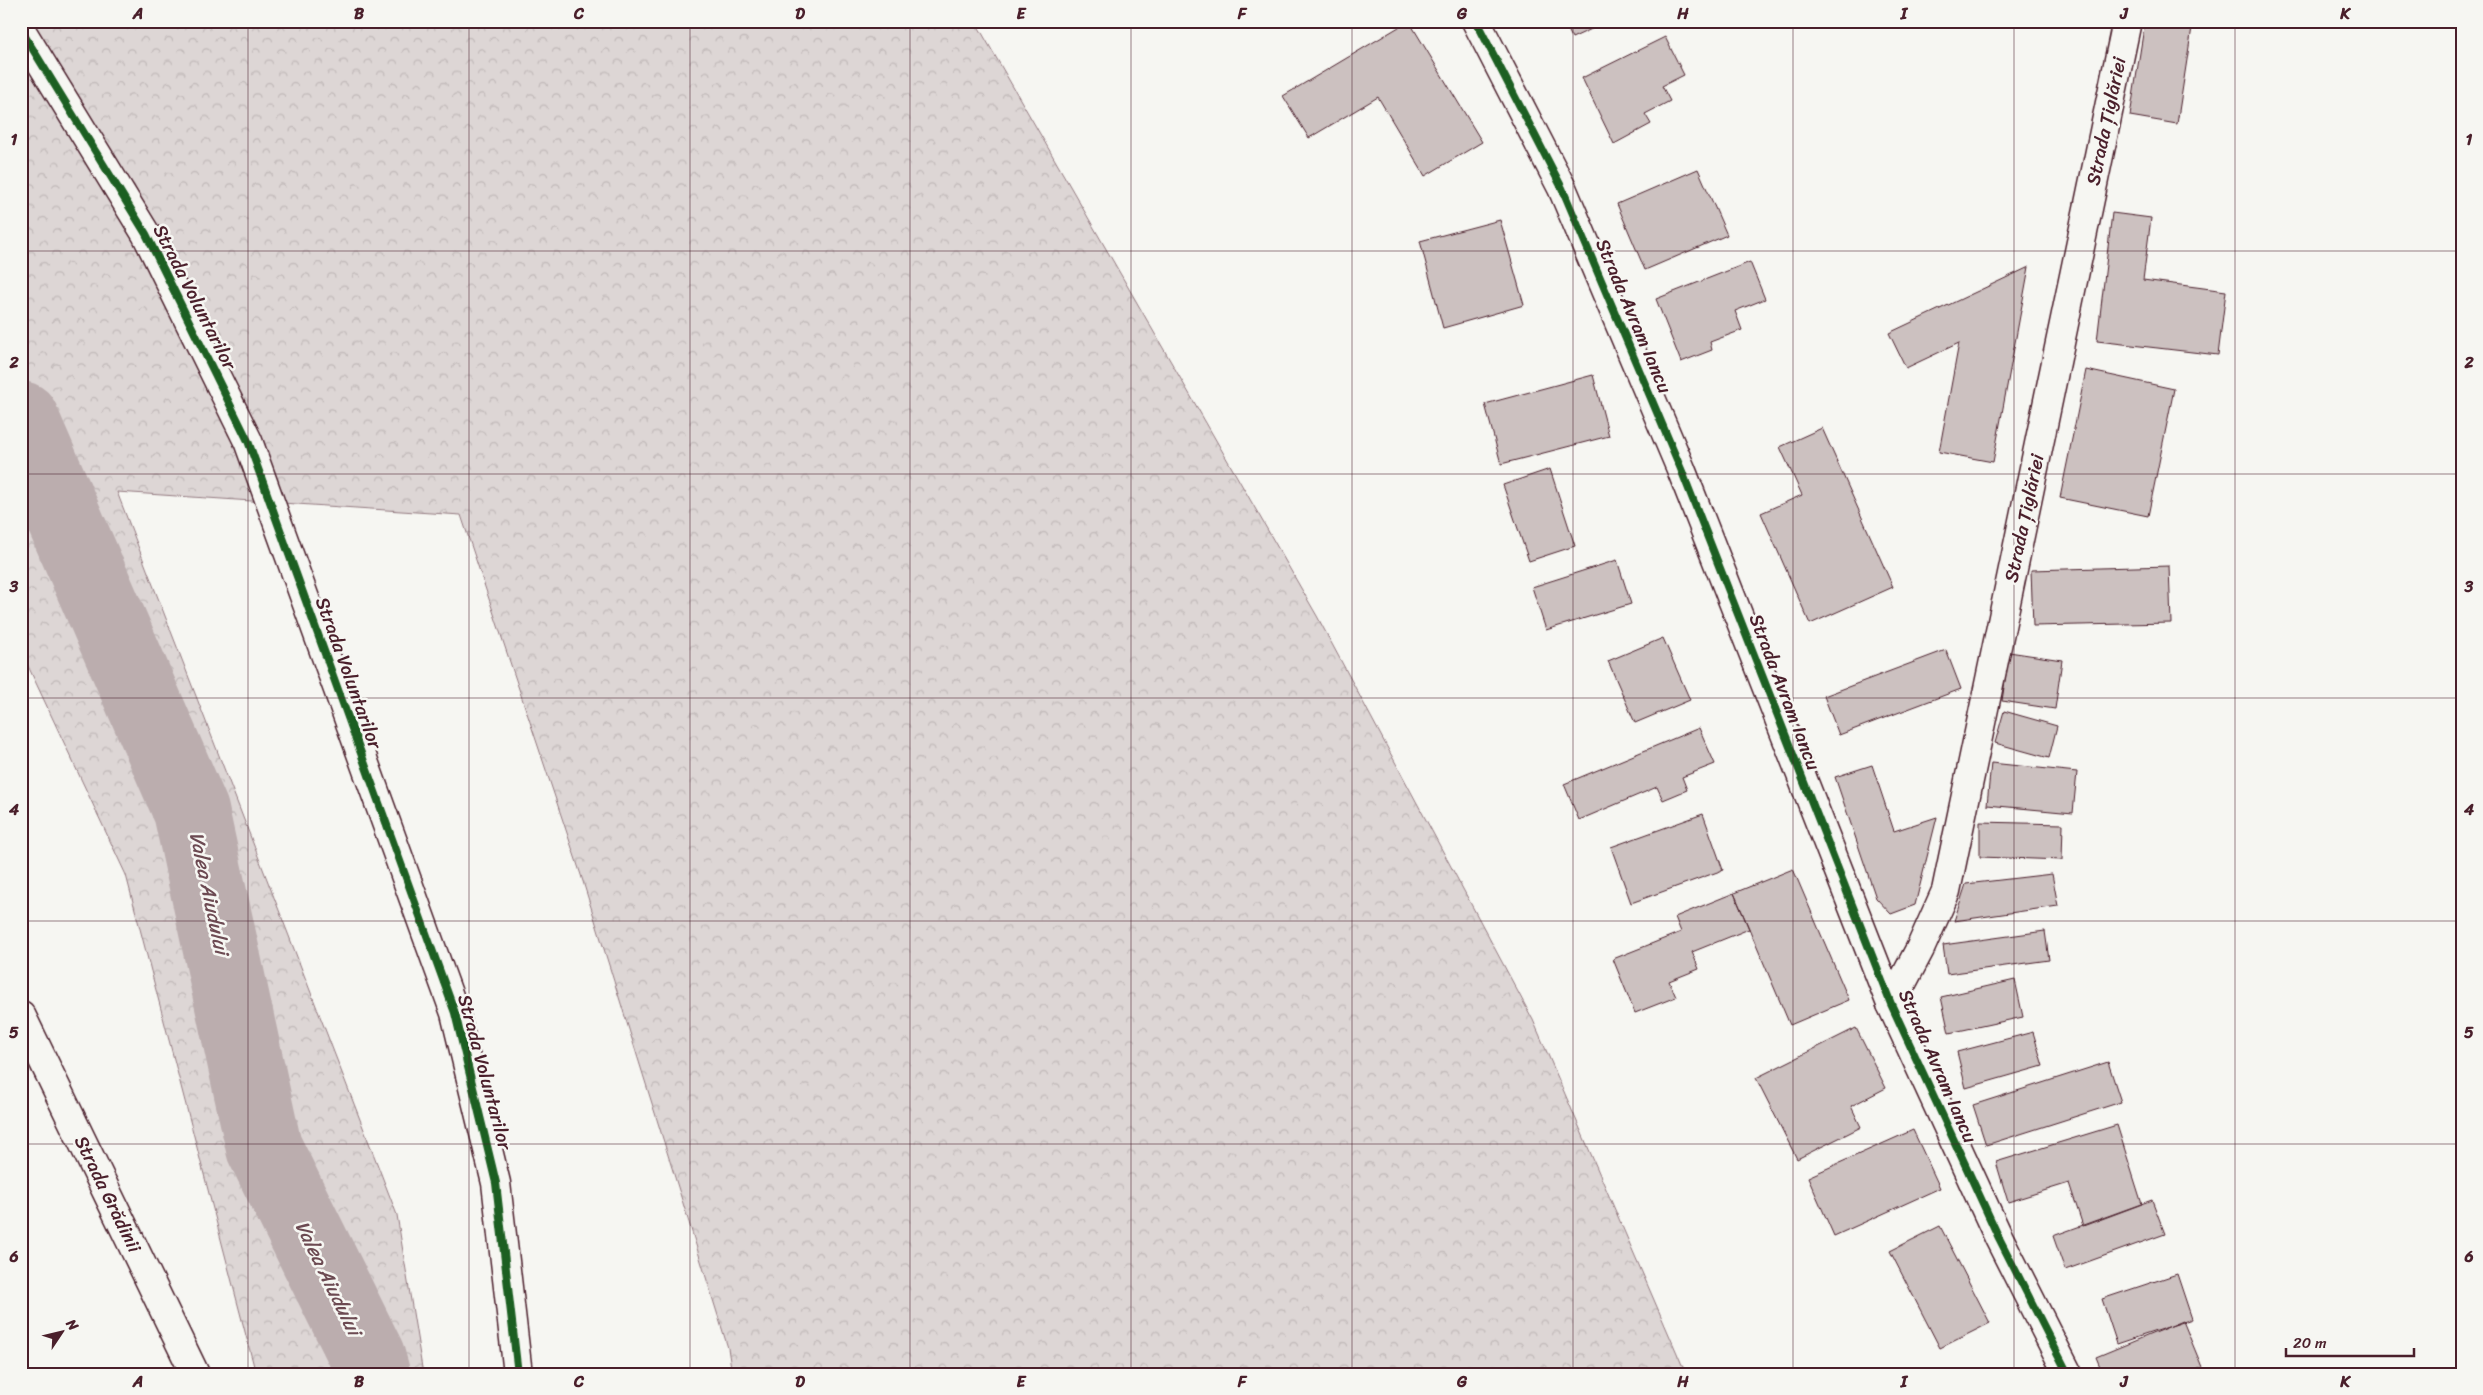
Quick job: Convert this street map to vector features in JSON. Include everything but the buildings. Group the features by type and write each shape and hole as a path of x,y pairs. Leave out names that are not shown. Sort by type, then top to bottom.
{"street":[{"name":"Strada Avram Iancu","path":"1476,21 1562,188 1681,469 1891,1004 1998,1238 2068,1374"},
{"name":"Strada Țiglăriei","path":"1891,1004 1920,949 1946,891 2127,21"},
{"name":"Strada Voluntarilor","path":"21,30 146,234 248,441 455,1012 496,1183 518,1374"},
{"name":"Strada Grădinii","path":"21,1015 195,1374"}],"green space":[{"path":"21,21 972,21 978,26 1317,616 1533,1020 1686,1374 732,1374 728,1348 581,875 461,515 117,492 397,1215 423,1374 256,1374 126,875 21,651"}],"waterway":[{"name":"Valea Aiudului","path":"21,419 191,811 264,1148 367,1356 372,1374"}],"cycle path":[{"path":"1476,21 1562,188 1681,469 1891,1004 1999,1238 2068,1374"},
{"path":"21,30 146,234 248,441 455,1013 496,1183 518,1374"}]}
